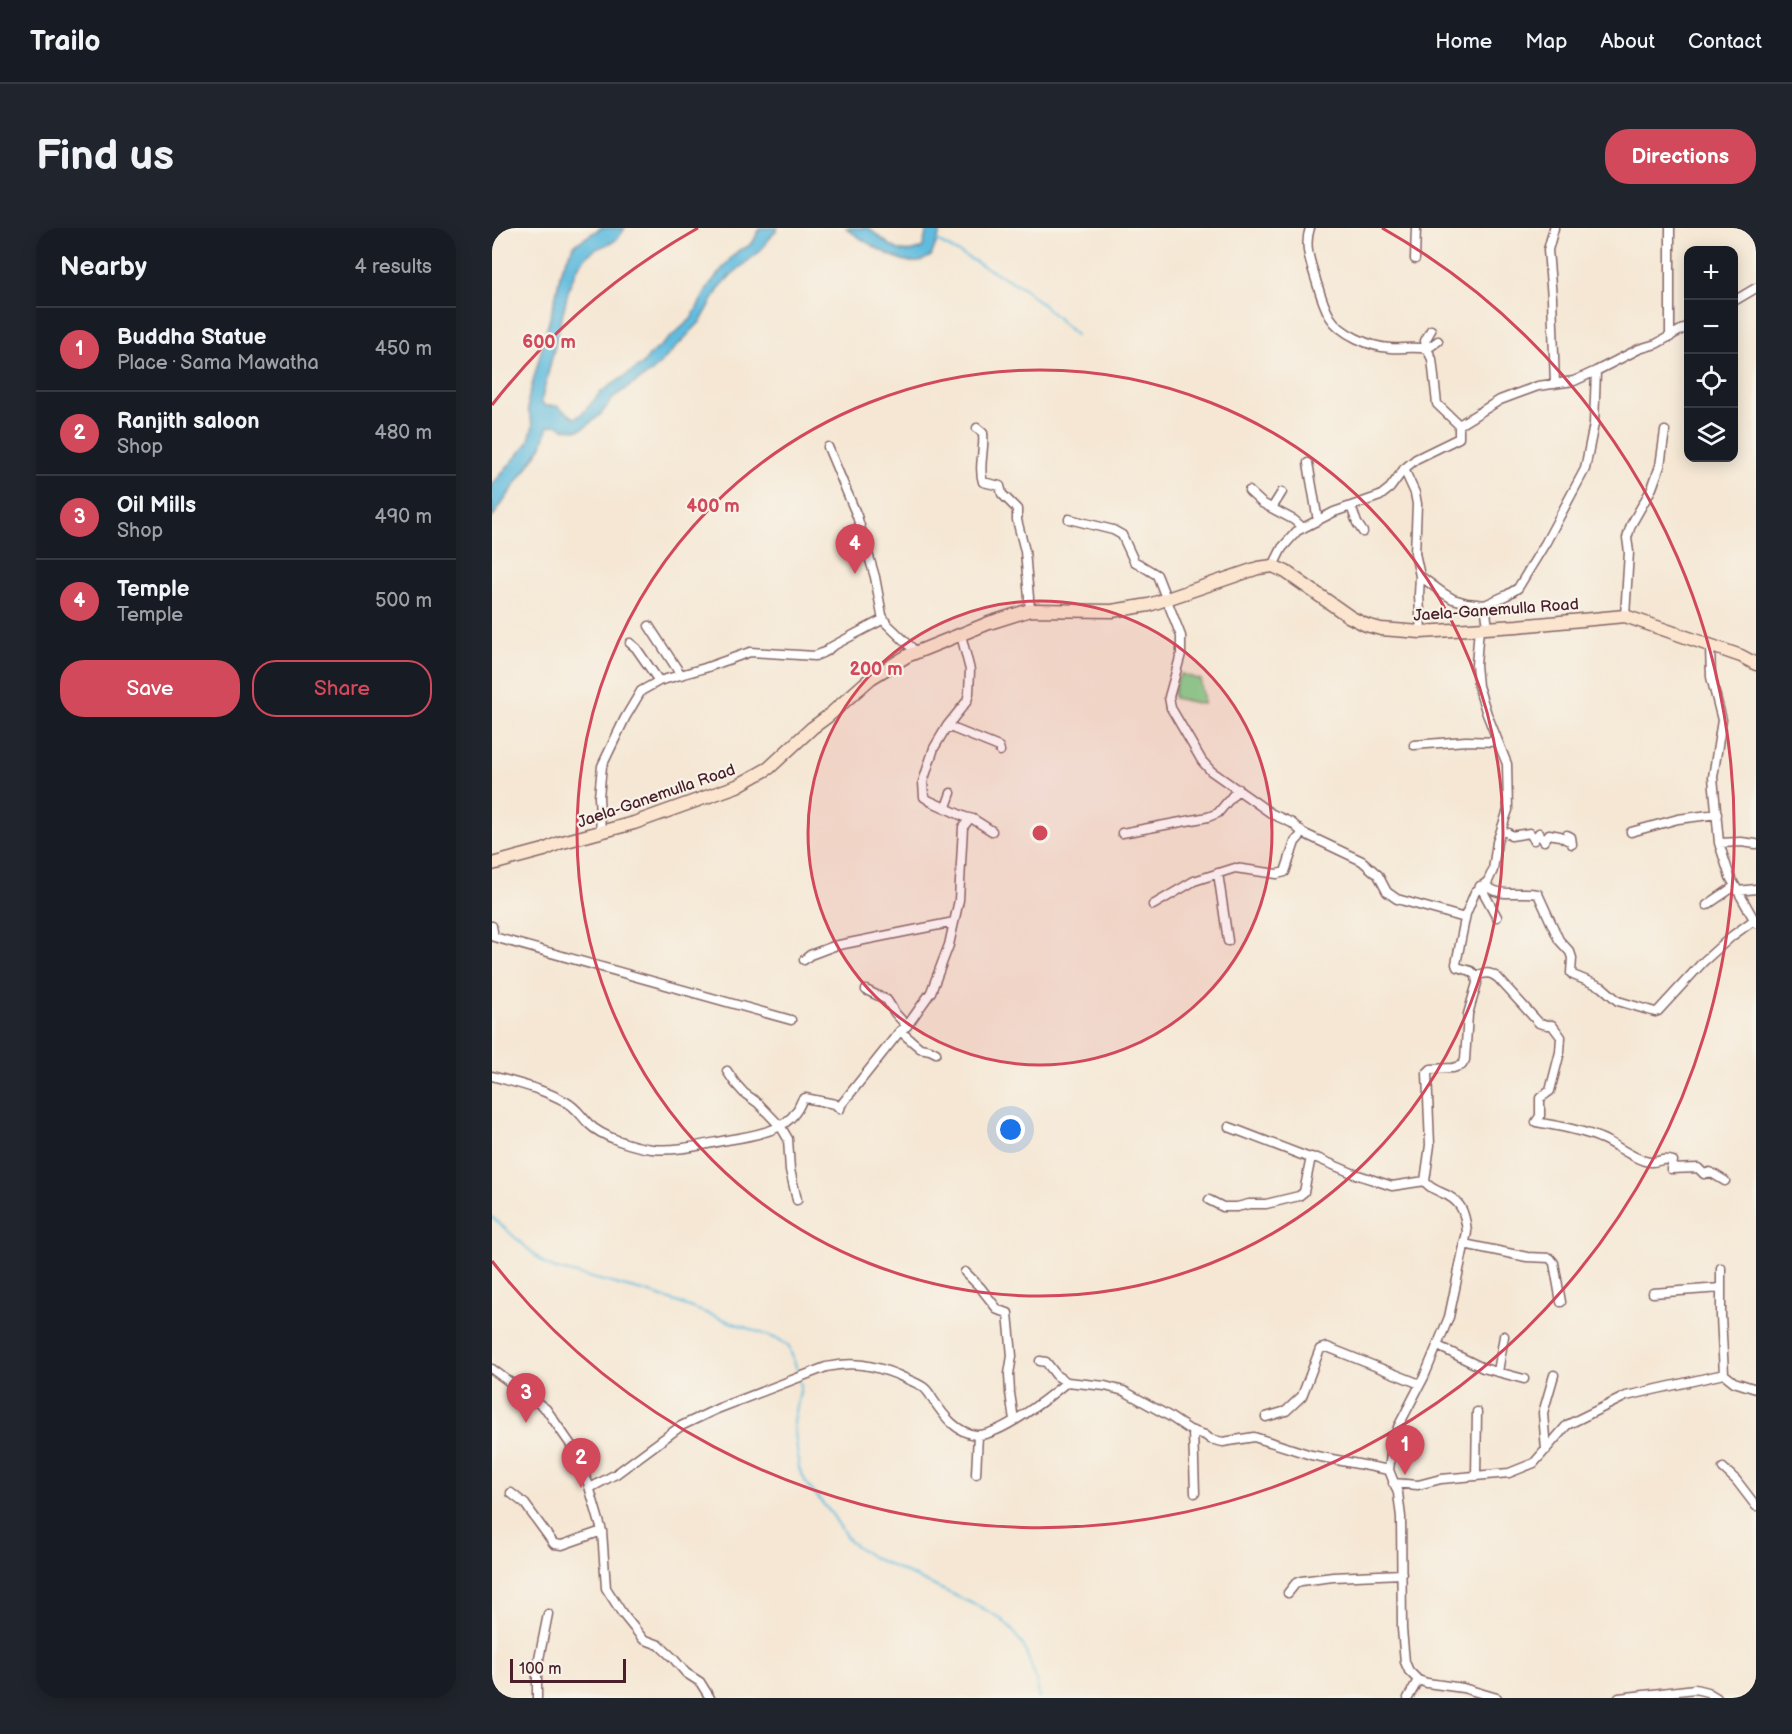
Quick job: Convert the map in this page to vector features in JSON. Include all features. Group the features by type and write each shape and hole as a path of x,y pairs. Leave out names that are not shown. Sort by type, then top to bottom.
{"main road":[{"name":"Jaela-Ganemulla Road","path":"492,864 634,823 701,798 719,794 757,776 871,678 916,652 961,634 1030,610 1112,611 1149,605 1258,568 1274,566 1350,617 1381,629 1422,632 1625,616 1741,656 1756,664"}],"street":[{"path":"1310,228 1307,238 1310,258 1329,316 1335,324 1365,344 1390,348 1413,346 1427,349 1438,341"},
{"path":"1415,259 1416,228"},
{"path":"1554,228 1548,250 1555,384"},
{"path":"1670,228 1670,337"},
{"path":"1736,300 1756,288"},
{"path":"1460,425 1500,400 1538,386 1574,381 1684,329"},
{"path":"1274,566 1282,548 1297,531 1334,512 1380,496 1390,488 1395,478 1416,459 1460,438 1460,425 1437,404 1432,359 1425,341 1431,330"},
{"path":"1420,576 1453,599 1467,603 1485,605 1518,588 1546,542 1585,469 1594,424 1596,371"},
{"path":"977,428 983,433 985,443 982,482 1000,486 1002,494 1017,509 1030,610"},
{"path":"1625,616 1629,552 1627,538 1630,525 1652,488 1660,466 1665,431"},
{"path":"828,447 856,516 875,577 884,619 916,652"},
{"path":"1308,463 1318,521"},
{"path":"1404,469 1415,493 1417,504 1415,553 1420,576 1422,632"},
{"path":"1249,491 1262,503 1303,528"},
{"path":"1272,508 1282,492"},
{"path":"1351,507 1363,532"},
{"path":"1069,519 1113,530 1122,535 1134,561 1157,575 1181,636 1181,654 1169,697 1171,708 1211,771 1303,833 1362,861 1378,875 1387,892 1397,899 1465,918"},
{"path":"1485,605 1483,627 1476,654 1478,686 1507,764 1508,810 1497,842 1493,870 1475,892 1465,918 1456,964 1457,967 1471,971 1476,976 1477,983 1468,1014 1465,1060 1462,1065 1453,1068 1431,1069 1427,1072 1430,1144 1425,1181 1426,1185 1432,1189 1445,1193 1459,1202 1466,1220 1467,1232 1449,1317 1438,1346 1398,1427 1390,1454 1389,1470 1398,1493 1400,1509 1402,1629 1405,1662 1412,1676 1418,1680 1463,1688 1497,1698"},
{"path":"601,832 599,797 602,766 641,691 659,681 750,652 815,656 884,619"},
{"path":"649,626 681,675"},
{"path":"961,634 970,670 969,693 967,701 947,726 934,748 923,782 924,797 973,819 992,831"},
{"path":"630,643 659,681"},
{"path":"1483,885 1497,892 1538,894 1559,940 1570,952 1571,974 1602,987 1618,1001 1655,1012 1661,1010 1702,962 1732,936 1755,921 1736,888 1719,843 1713,777 1722,720 1711,677 1710,647"},
{"path":"947,726 999,747 1000,751"},
{"path":"1414,745 1466,741 1498,742"},
{"path":"1122,833 1208,817 1218,813 1238,789"},
{"path":"946,807 951,794"},
{"path":"1631,832 1678,819 1717,814"},
{"path":"492,1076 557,1097 574,1107 590,1126 604,1135 651,1149 692,1147 761,1134 781,1127 798,1110 805,1098 836,1104 840,1109 934,985 949,945 959,900 963,827 968,821 965,817"},
{"path":"1502,831 1508,832 1511,836 1530,833 1534,840 1539,833 1544,841 1549,834 1567,840 1567,835 1571,837 1572,844"},
{"path":"1153,905 1194,881 1235,868 1277,874 1285,872 1295,842 1303,833"},
{"path":"1719,843 1756,844"},
{"path":"1218,873 1228,941"},
{"path":"1483,885 1497,917"},
{"path":"1707,905 1736,888 1756,889"},
{"path":"804,960 810,955 834,946 954,922"},
{"path":"492,926 493,938 791,1020"},
{"path":"1476,976 1491,973 1498,978 1539,1023 1552,1025 1561,1037 1556,1073 1550,1091 1540,1098 1540,1116 1536,1122 1575,1129 1601,1138 1651,1163 1664,1159 1673,1161 1671,1169 1698,1168 1704,1174 1710,1172 1725,1181"},
{"path":"866,990 887,1000 903,1028 920,1048 936,1053"},
{"path":"727,1071 744,1093 758,1103 781,1127 788,1138 790,1170 797,1200"},
{"path":"1229,1128 1392,1186 1425,1181"},
{"path":"1209,1200 1223,1207 1230,1207 1266,1204 1299,1196 1304,1192 1311,1157"},
{"path":"1464,1244 1527,1257 1550,1258 1554,1263 1561,1302"},
{"path":"1721,1268 1724,1374 1734,1382 1756,1389"},
{"path":"965,1272 998,1310 1008,1313 1012,1356 1010,1393 1014,1420"},
{"path":"1653,1293 1721,1288"},
{"path":"1498,1372 1504,1336"},
{"path":"1438,1346 1483,1368 1524,1379"},
{"path":"1266,1418 1286,1411 1302,1396 1320,1349 1323,1347 1420,1384"},
{"path":"1040,1361 1046,1362 1057,1376 1067,1382 1105,1386 1124,1391 1210,1439 1223,1442 1254,1437 1338,1461 1389,1470"},
{"path":"590,1488 625,1467 681,1426 717,1409 842,1363 859,1363 876,1367 918,1384 924,1388 958,1429 978,1435 1014,1420 1041,1403 1067,1382"},
{"path":"492,1369 546,1409 571,1445 590,1488 602,1531 606,1588 622,1613 643,1639 659,1645 686,1673 700,1682 710,1698"},
{"path":"1393,1483 1418,1485 1441,1479 1509,1473 1534,1463 1568,1425 1626,1396 1724,1374"},
{"path":"1546,1450 1543,1413 1554,1375"},
{"path":"1476,1412 1476,1475"},
{"path":"1193,1431 1195,1493"},
{"path":"976,1474 978,1435"},
{"path":"1723,1468 1736,1480 1756,1506"},
{"path":"511,1493 525,1504 554,1545 562,1545 602,1531"},
{"path":"1288,1593 1296,1583 1301,1581 1402,1574"},
{"path":"537,1698 537,1669 548,1614"},
{"path":"1408,1698 1418,1680"},
{"path":"1619,1698 1695,1689 1717,1698"}],"green space":[{"path":"1181,674 1201,680 1203,704 1174,698 1175,685"}],"water":[{"path":"601,228 625,228 613,242 587,256 575,273 569,288 541,402 545,406 557,406 575,418 582,414 601,392 643,364 691,319 710,284 739,250 753,242 760,228 778,228 759,252 720,287 701,321 653,371 615,396 601,414 584,428 578,430 564,429 558,425 548,426 542,446 492,518 492,485 528,443 533,426 528,400 561,270 574,245"},
{"path":"846,228 868,228 893,247 907,252 923,247 927,228 942,228 931,256 918,262 910,262 901,260 870,244"}],"waterway":[{"path":"937,241 1024,288 1076,335"},
{"path":"492,1217 545,1264 553,1268 654,1294 780,1340 789,1347 799,1375"},
{"path":"800,1381 794,1422 799,1469 808,1486 831,1513 850,1542 872,1557 1000,1618 1024,1647 1036,1679 1039,1698"}],"place":[{"name":"Temple","path":"855,574"},
{"name":"Oil Mills","path":"526,1423"},
{"name":"Buddha Statue","path":"1405,1475"},
{"name":"Ranjith saloon","path":"581,1488"}]}
